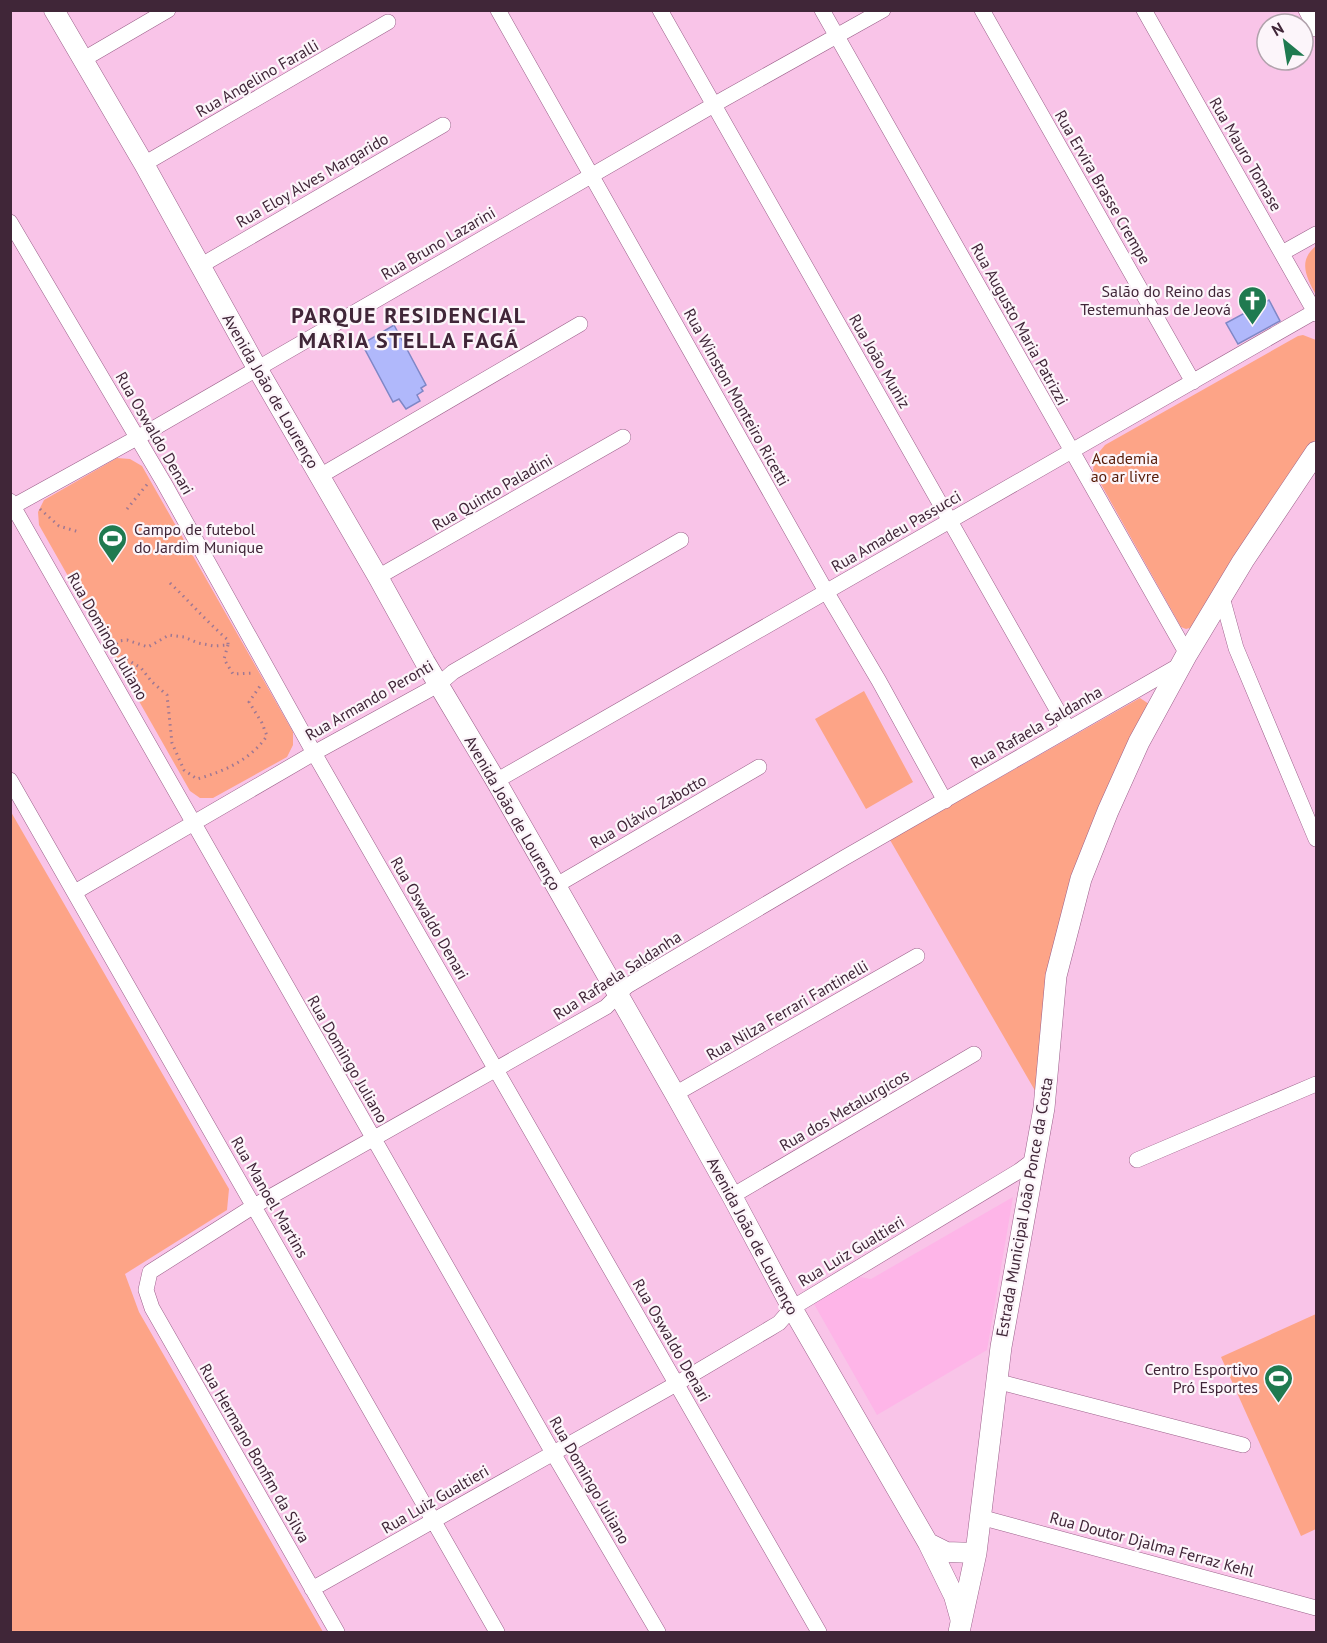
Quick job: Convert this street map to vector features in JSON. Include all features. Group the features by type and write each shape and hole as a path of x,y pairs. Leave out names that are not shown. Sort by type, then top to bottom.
{"main road":[{"name":"Estrada Municipal João Ponce da Costa","path":"959,1629 976,1553 996,1381 1044,1108 1056,976 1081,879 1139,742 1243,561 1317,452"}],"street":[{"name":"Avenida João de Lourenço","path":"54,10 144,164 257,368 438,685 496,781 675,1094 792,1308 928,1543 954,1596 959,1629"},
{"path":"84,59 168,10"},
{"name":"Rua Winston Monteiro Ricetti","path":"498,10 945,801"},
{"name":"Rua João Muniz","path":"660,10 1068,729"},
{"name":"Rua Augusto Maria Patrizzi","path":"822,10 1072,452 1185,659"},
{"name":"Rua Bruno Lazarini","path":"11,505 136,438 713,105 883,10"},
{"name":"Rua Ervira Brasse Crempe","path":"982,10 1193,382"},
{"name":"Rua Mauro Tomase","path":"1144,10 1315,313"},
{"path":"1306,10 1317,29"},
{"name":"Rua Angelino Faralli","path":"144,164 388,22"},
{"name":"Rua Eloy Alves Margarido","path":"200,266 443,125"},
{"name":"Rua Oswaldo Denari","path":"10,222 218,578 314,753 819,1632"},
{"path":"1282,253 1317,234"},
{"name":"Rua Amadeu Passucci","path":"496,781 1315,313"},
{"path":"320,476 580,324"},
{"name":"Rua Quinto Paladini","path":"378,577 623,437"},
{"name":"Rua Domingo Juliano","path":"11,505 553,1453 658,1632"},
{"name":"Rua Armando Peronti","path":"75,892 314,753 438,685 453,672 681,540"},
{"path":"1222,597 1236,648 1317,839"},
{"name":"Rua Rafaela Saldanha","path":"146,1290 150,1272 254,1206 606,1007 627,986 1185,659"},
{"name":"Rua Olávio Zabotto","path":"555,886 759,767"},
{"name":"Rua Manoel Martins","path":"10,780 497,1632"},
{"name":"Rua Nilza Ferrari Fantinelli","path":"675,1094 917,956"},
{"name":"Rua dos Metalurgicos","path":"732,1196 974,1054"},
{"path":"1137,1160 1317,1084"},
{"name":"Rua Luiz Gualtieri","path":"312,1589 780,1323 792,1308 1019,1171 1035,1159"},
{"name":"Rua Hermano Bonfim da Silva","path":"146,1290 152,1308 337,1632"},
{"path":"996,1381 1243,1445"},
{"name":"Rua Doutor Djalma Ferraz Kehl","path":"980,1517 1316,1607"},
{"path":"928,1543 946,1552 976,1553"}],"path":[{"path":"127,509 150,481"},
{"path":"40,509 59,526 79,532"},
{"path":"170,583 193,605 203,619 228,640 224,659 233,674 260,673"},
{"path":"228,645 214,646 169,635 148,647 127,640 118,641 114,646 116,653 141,668 152,682 168,695 171,743 184,770 197,779 226,768 257,751 267,736 249,702 264,681"}],"shaded area":[{"path":"1013,1197 987,1350 877,1415 814,1304 860,1277 871,1279"}],"green space":[{"path":"1316,246 1316,295 1307,276 1305,264 1310,252"},
{"name":"Academia ao ar livre","path":"1303,335 1316,340 1316,439 1193,627 1186,629 1181,627 1093,470 1095,457 1105,445"},
{"path":"117,458 130,459 142,466 293,732 293,745 287,757 213,798 200,798 190,791 39,525 38,512 44,500"},
{"path":"864,691 913,782 866,809 815,719"},
{"path":"1140,698 1149,704 1096,825 1041,1101 890,840"},
{"path":"11,812 229,1189 227,1210 125,1274 139,1312 323,1632 11,1632"},
{"name":"Centro Esportivo Pró Esportes","path":"1316,1314 1316,1529 1301,1536 1221,1357"}],"building":[{"path":"1269,300 1280,321 1238,344 1226,323"},
{"path":"394,325 426,385 417,395 420,401 406,409 399,399 393,402 362,344"}],"place":[{"name":"Salão do Reino das Testemunhas de Jeová","path":"1252,326"},
{"name":"Campo de futebol do Jardim Munique","path":"113,564"},
{"name":"Centro Esportivo Pró Esportes","path":"1279,1404"}],"district":[{"name":"PARQUE RESIDENCIAL MARIA STELLA FAGÁ","path":"409,328"}]}
